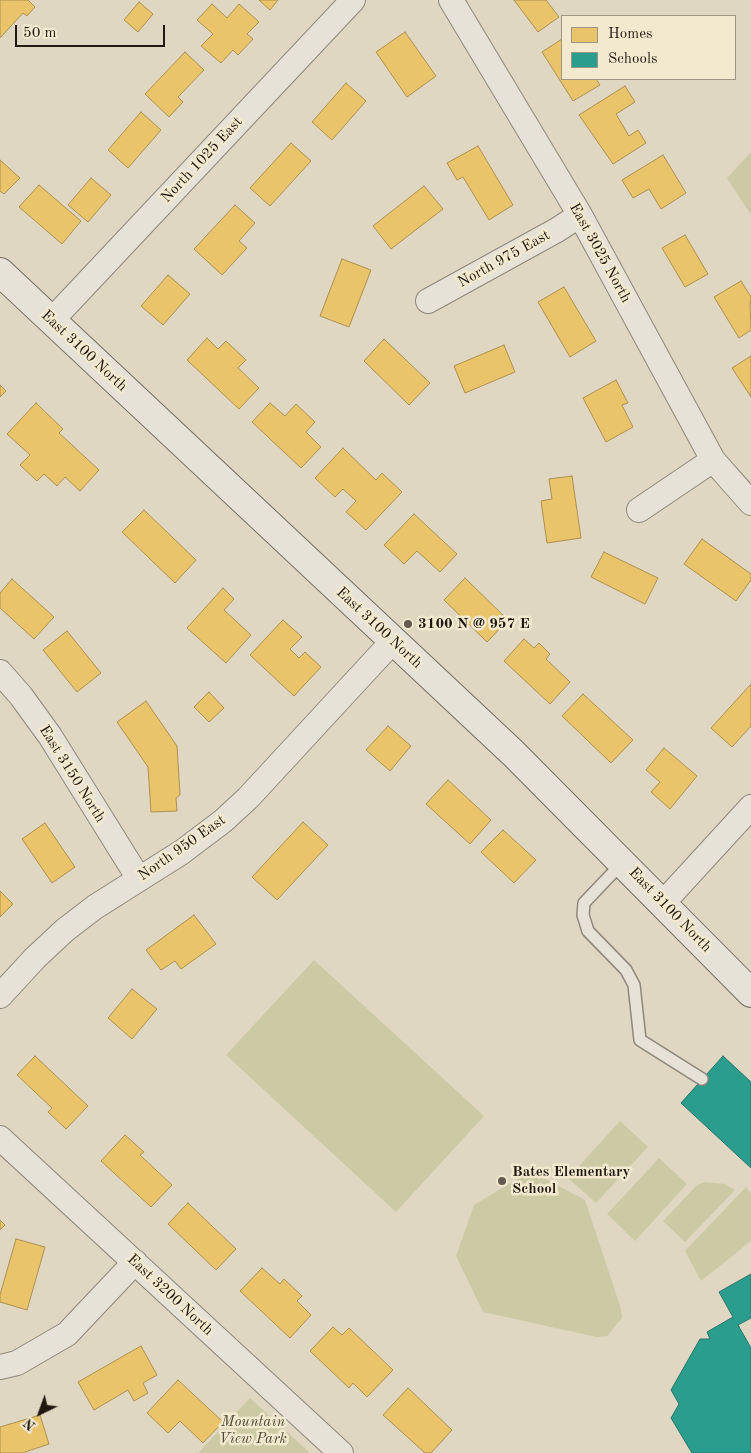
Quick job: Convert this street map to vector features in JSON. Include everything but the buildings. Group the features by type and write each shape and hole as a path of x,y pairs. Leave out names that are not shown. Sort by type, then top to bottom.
{"main road":[{"name":"East 3100 North","path":"0,272 513,753 751,992"}],"street":[{"name":"North 1025 East","path":"52,320 354,0"},
{"name":"East 3025 North","path":"451,0 580,215 713,460 751,503"},
{"name":"North 975 East","path":"428,301 557,230 580,215"},
{"path":"639,510 713,460"},
{"name":"North 950 East","path":"0,996 35,958 65,930 95,906 202,838 248,798 393,642"},
{"name":"East 3150 North","path":"0,672 21,696 50,736 139,879"},
{"path":"663,903 751,807"},
{"name":"East 3200 North","path":"0,1138 341,1453"},
{"path":"0,1367 16,1362 68,1334 135,1262"}],"lane":[{"path":"622,862 584,903 582,915 588,931 626,970 634,985 640,1040 702,1079"}],"green space":[{"path":"751,152 751,215 727,178"},
{"path":"314,960 484,1116 396,1212 226,1055"},
{"path":"620,1121 648,1147 596,1203 568,1178"},
{"path":"659,1158 687,1184 635,1241 607,1214"},
{"path":"531,1171 585,1200 621,1309 622,1318 607,1336 597,1337 483,1312 456,1256 474,1205"},
{"path":"705,1182 725,1184 735,1190 685,1242 663,1221 697,1185"},
{"path":"746,1187 751,1193 751,1241 701,1281 685,1251"},
{"name":"Mountain View Park","path":"250,1398 310,1453 198,1453"}],"place":[{"name":"3100 N @ 957 E","path":"408,624"},
{"name":"Bates Elementary School","path":"502,1181"}]}
